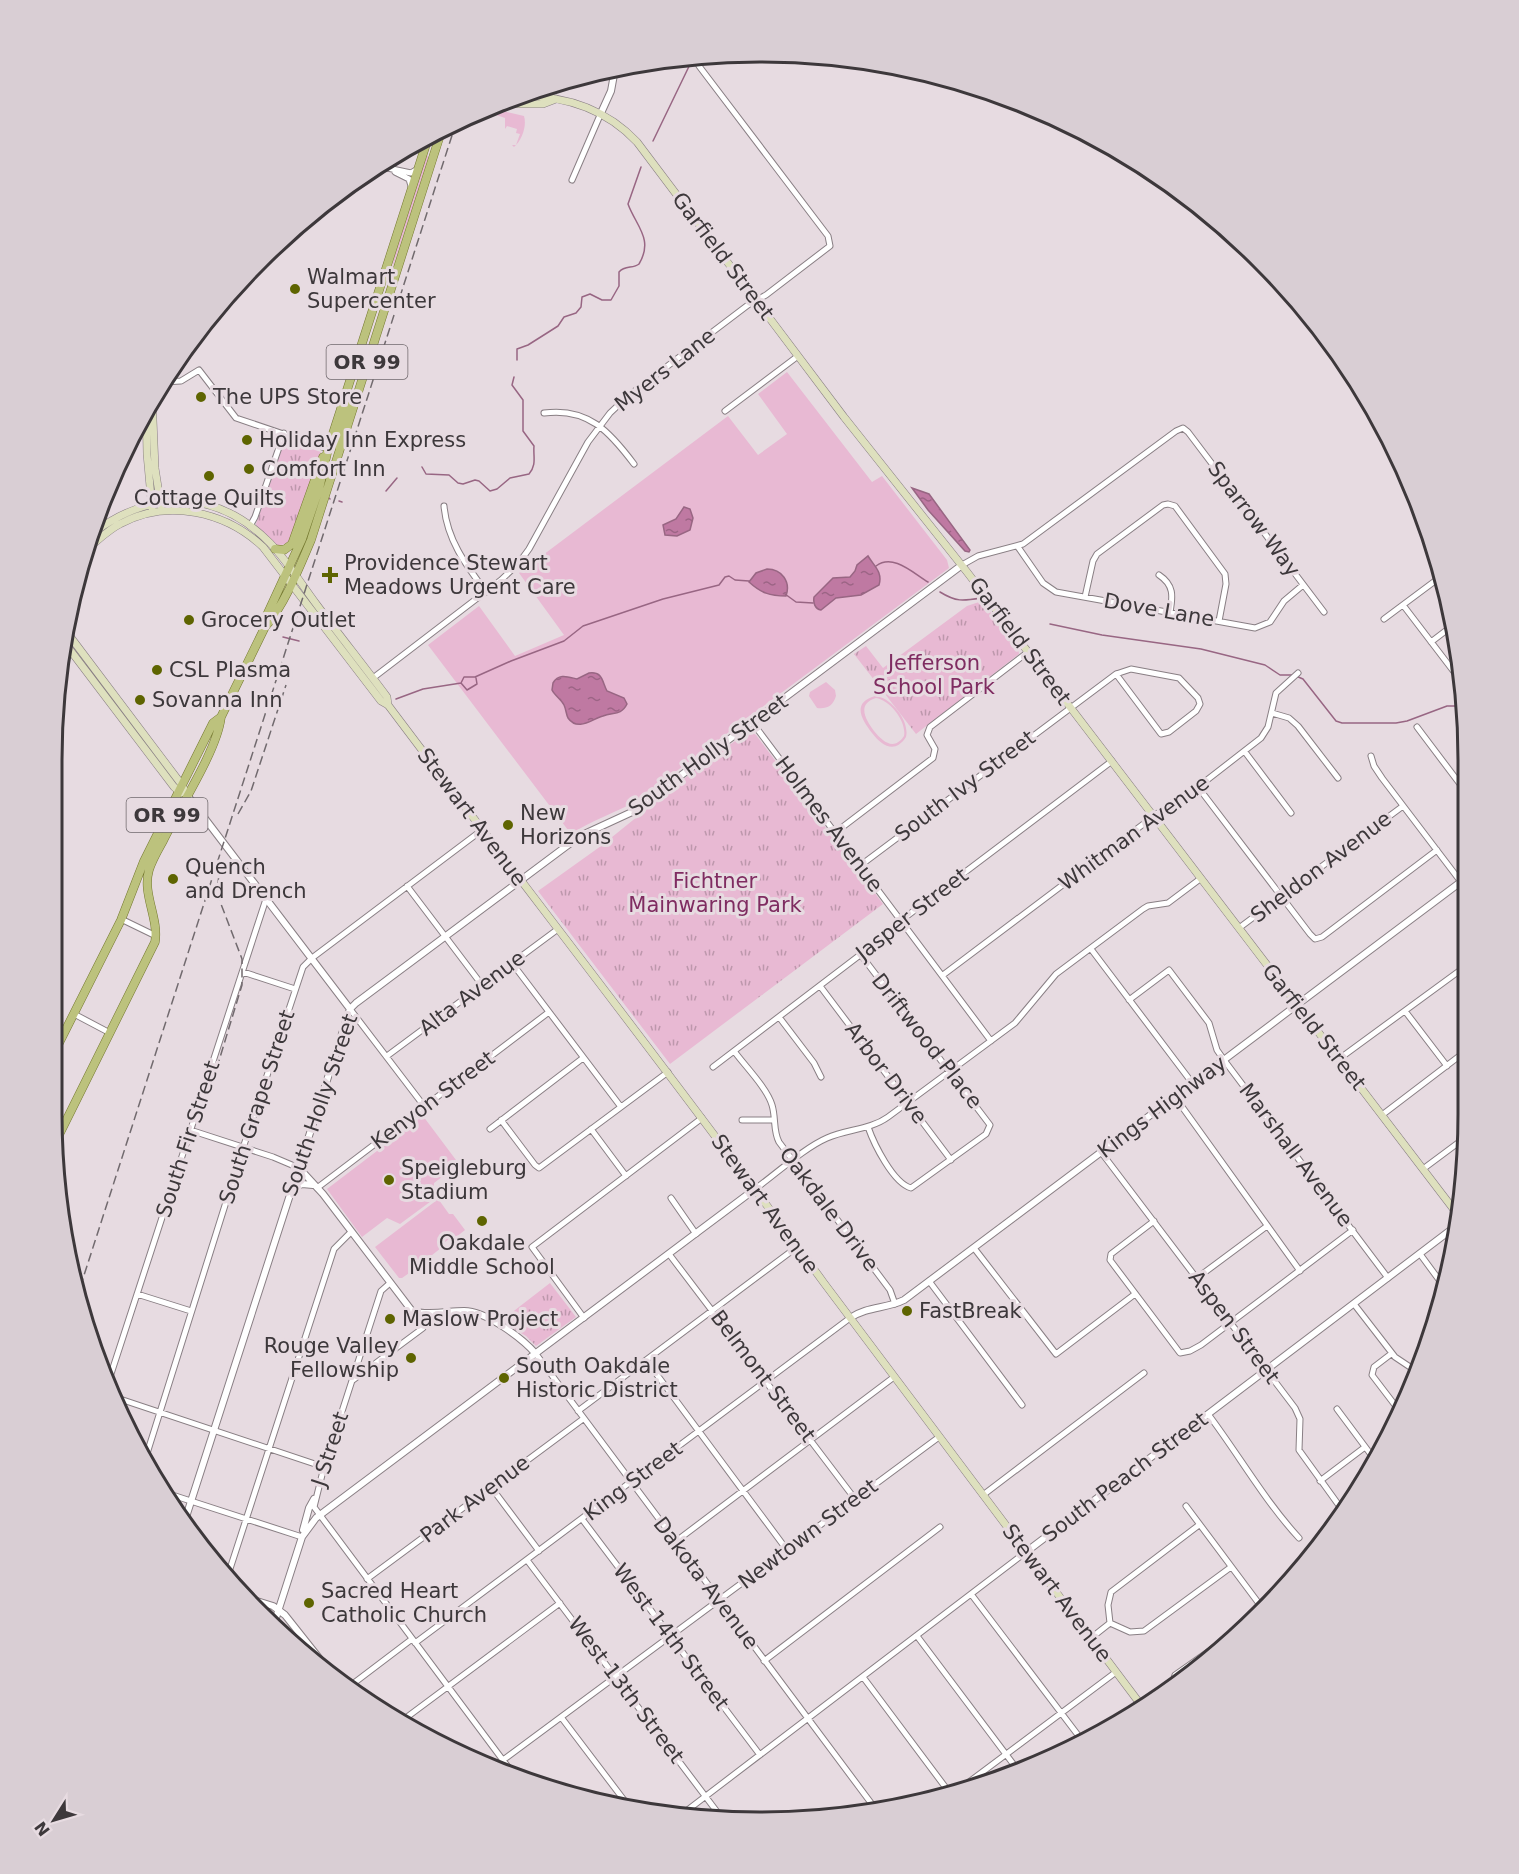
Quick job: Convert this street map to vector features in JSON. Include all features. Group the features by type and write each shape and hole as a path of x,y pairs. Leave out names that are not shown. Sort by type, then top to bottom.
{"main road":[{"name":"Garfield Street","path":"545,96 580,104 601,113 617,123 637,142 844,417 962,566 1452,1207"},
{"name":"Garfield Street","path":"522,104 543,104 556,99"},
{"name":"OR 99","path":"62,1037 121,919 144,861 182,791 205,761 219,728 221,717 265,627 266,616 311,540 439,140"},
{"name":"OR 99","path":"291,576 319,489 328,448 425,147"},
{"path":"339,454 339,436 354,388 352,376"},
{"path":"153,414 155,468 161,512"},
{"path":"146,426 152,513"},
{"path":"275,549 284,550 292,544 321,460 328,448"},
{"path":"102,527 114,518 160,502 186,502 212,506 234,514 250,526 275,549 291,576"},
{"path":"97,540 111,529 133,518 152,513 179,511 210,515 238,528 263,547 291,576"},
{"name":"Stewart Avenue","path":"291,576 341,649 381,701 388,705 668,1072 1138,1701"},
{"name":"Stewart Avenue","path":"291,576 373,678 387,697 388,705"},
{"path":"72,639 146,736 182,791"},
{"path":"341,649 352,657 368,677 373,678"},
{"path":"70,650 121,718 182,791"},
{"name":"OR 99","path":"156,936 148,893 148,871 207,735 213,723 221,717"},
{"path":"121,718 129,722 141,737 146,736"},
{"path":"205,761 206,747 210,737 207,735"},
{"path":"130,896 141,886 148,893"},
{"path":"62,1128 152,949 156,936"}],"street":[{"name":"Myers Lane","path":"373,678 508,575 523,557 599,427 628,396 830,246 831,241 699,66"},
{"path":"572,180 611,91 614,77"},
{"path":"388,169 411,173 419,166"},
{"path":"394,171 409,179 411,190"},
{"path":"725,411 798,356"},
{"path":"173,381 181,381 199,370 236,418 328,448"},
{"path":"544,413 570,412 584,416 616,442 634,464"},
{"name":"South Holly Street","path":"187,1513 350,1009 580,836 632,812 962,566 978,556 1018,547 1176,430 1183,428"},
{"name":"Sparrow Way","path":"1183,428 1324,612"},
{"path":"250,526 284,433"},
{"path":"1085,597 1093,561 1097,554 1163,505 1170,504 1175,506 1225,574 1226,584 1219,621"},
{"path":"444,506 447,524 458,553 486,592"},
{"name":"Dove Lane","path":"1018,547 1020,553 1050,589 1255,628 1270,622 1284,601 1303,585"},
{"path":"1159,575 1164,578 1173,595 1170,612"},
{"path":"1384,619 1435,581"},
{"path":"1403,605 1452,669"},
{"path":"1431,642 1445,631"},
{"path":"836,832 933,758 935,749 927,735 930,727 1028,652"},
{"path":"1131,669 1179,678 1196,694 1199,707 1169,732 1161,734 1116,674 1131,669"},
{"name":"Whitman Avenue","path":"943,975 1264,736 1276,693 1298,673"},
{"name":"South Ivy Street","path":"861,865 1116,674"},
{"path":"1272,713 1288,718 1298,726 1338,778"},
{"name":"Holmes Avenue","path":"752,722 991,1041"},
{"path":"1417,726 1458,780"},
{"path":"1245,752 1291,813"},
{"path":"1371,756 1374,766 1402,806 1458,873"},
{"name":"Jasper Street","path":"712,1067 1112,761"},
{"path":"1198,787 1316,939 1322,937 1437,850"},
{"path":"182,791 424,1106"},
{"name":"Sheldon Avenue","path":"1239,928 1402,806"},
{"name":"South Grape Street","path":"148,1451 243,1148 303,968 312,958 482,830"},
{"path":"302,1537 310,1524 319,1516 793,1161 823,1140 883,1121 1021,1017 1056,974 1143,909 1173,900 1200,879"},
{"name":"Kings Highway","path":"850,1318 865,1309 895,1304 929,1281 1458,885"},
{"path":"407,886 482,985"},
{"name":"South Fir Street","path":"111,1372 266,898"},
{"path":"121,919 156,936"},
{"name":"Alta Avenue","path":"387,1056 558,929"},
{"path":"1090,949 1193,1084"},
{"name":"Driftwood Place","path":"861,955 989,1122 988,1132 951,1160"},
{"path":"512,963 621,1107"},
{"name":"Marshall Avenue","path":"1129,1000 1169,970 1209,1023 1217,1050 1224,1060 1388,1278"},
{"path":"243,972 295,989"},
{"path":"1339,1059 1458,973"},
{"name":"Arbor Drive","path":"820,986 951,1160"},
{"path":"1405,1011 1447,1066"},
{"name":"Kenyon Street","path":"316,1186 549,1012"},
{"path":"74,1014 110,1033"},
{"path":"779,1017 814,1063 821,1077"},
{"name":"Oakdale Drive","path":"734,1051 769,1098 777,1139 890,1290 895,1304"},
{"path":"490,1129 584,1058"},
{"path":"1382,1115 1458,1058"},
{"path":"501,1120 535,1165 542,1167 668,1072"},
{"path":"1175,1097 1300,1271"},
{"path":"584,1318 532,1247 702,1118"},
{"path":"742,1120 774,1120"},
{"path":"868,1127 879,1153 902,1184 908,1188 915,1187 951,1160"},
{"path":"591,1129 626,1176"},
{"path":"190,1130 299,1168 316,1186 408,1308 417,1313 467,1311 482,1315 522,1340 536,1354"},
{"path":"1423,1169 1457,1145"},
{"name":"Aspen Street","path":"1101,1152 1299,1415 1299,1450 1338,1505"},
{"path":"291,1190 302,1184 316,1186"},
{"path":"671,1198 696,1234"},
{"path":"1154,1221 1109,1257 1180,1353 1195,1348 1353,1230"},
{"path":"1197,1278 1267,1226"},
{"path":"230,1569 333,1249 351,1232"},
{"name":"South Peach Street","path":"689,1809 1447,1234"},
{"path":"578,1411 797,1247"},
{"path":"974,1248 1056,1354 1135,1294"},
{"name":"Belmont Street","path":"669,1254 855,1499"},
{"path":"1420,1254 1438,1278"},
{"path":"929,1281 1022,1405"},
{"name":"J Street","path":"319,1516 314,1509 314,1499 381,1291 390,1283"},
{"path":"137,1294 191,1311"},
{"path":"1354,1304 1391,1354 1410,1365"},
{"path":"352,1381 423,1328 425,1313"},
{"name":"King Street","path":"355,1683 528,1560 850,1318"},
{"name":"Dakota Avenue","path":"536,1354 871,1803"},
{"path":"1391,1354 1374,1366 1372,1372 1394,1404"},
{"path":"646,1360 787,1550"},
{"path":"983,1495 1144,1373"},
{"path":"675,1542 894,1377"},
{"path":"123,1400 324,1467"},
{"path":"1337,1408 1370,1453"},
{"path":"1208,1414 1250,1475 1299,1538"},
{"name":"Park Avenue","path":"368,1580 583,1419"},
{"name":"Newtown Street","path":"503,1760 939,1437"},
{"path":"1320,1481 1365,1447"},
{"path":"491,1487 539,1551"},
{"path":"175,1495 302,1537"},
{"path":"276,1618 305,1521 314,1499"},
{"path":"1186,1506 1258,1603"},
{"path":"319,1516 506,1764"},
{"name":"West 14th Street","path":"582,1519 760,1755"},
{"path":"1110,1623 1108,1605 1112,1592 1199,1525"},
{"path":"764,1661 940,1527"},
{"name":"West 13th Street","path":"528,1560 716,1811"},
{"path":"1110,1623 1130,1632 1144,1631 1231,1566"},
{"path":"971,1594 1078,1735"},
{"path":"407,1717 560,1603"},
{"path":"262,1604 279,1610 290,1619 315,1652"},
{"path":"1091,1638 1110,1623"},
{"path":"917,1636 1013,1764"},
{"path":"974,1778 1116,1672"},
{"path":"863,1677 945,1787"},
{"path":"561,1717 623,1799"}],"green space":[{"path":"503,111 524,116 523,133 516,145 520,134 516,133 517,129 507,126 505,129 505,118 494,114"},
{"path":"426,152 429,159 392,269 395,253"},
{"path":"787,372 872,482 882,476 947,560 949,568 635,802 571,834 428,645 479,606 515,656 564,635 519,573 728,416 758,455 787,434 758,394"},
{"path":"285,440 321,452 291,539 281,545 276,545 255,527"},
{"name":"Jefferson School Park","path":"982,601 1018,648 1019,654 916,734 854,654 866,646 883,668 967,606"},
{"path":"826,682 835,690 836,696 829,706 817,708 809,696 810,692"},
{"path":"875,696 881,697 898,711 906,731 906,737 902,742 893,747 889,746 880,742 872,733 861,712 863,703","holes":["876,698 892,707 903,724 904,736 896,743 892,744 881,739 864,713 866,704"]},
{"name":"Fichtner Mainwaring Park","path":"752,732 883,904 670,1064 538,891 601,846 706,761 747,733"},
{"name":"Speigleburg Stadium","path":"423,1116 459,1164 434,1183 434,1191 438,1196 400,1224 387,1218 362,1237 327,1189"},
{"path":"437,1200 449,1214 453,1214 465,1230 451,1241 449,1239 422,1263 420,1261 410,1268 412,1271 399,1278 375,1247"},
{"path":"550,1283 576,1317 536,1346 526,1336 501,1321"}],"water":[{"path":"912,488 929,494 970,550 969,552 965,551 928,510"},
{"path":"684,507 690,509 693,518 690,530 677,536 665,535 663,525 676,519"},
{"path":"868,556 879,573 879,585 861,595 836,598 821,610 817,608 814,597 833,578 850,577 857,565"},
{"path":"767,569 777,571 784,577 787,586 786,596 766,593 749,582 756,573"},
{"path":"589,673 600,675 607,691 624,698 627,704 619,712 576,724 568,718 564,705 552,690 553,683 561,677 577,679"}],"waterway":[{"path":"653,141 690,65"},
{"path":"517,360 517,349 528,345 558,326 564,317 576,313 581,307 582,297 590,294 602,300 611,300 619,286 619,272 624,268 639,264 645,247 644,240 628,204 641,167"},
{"path":"422,467 426,474 449,475 458,483 479,481 490,491 497,489 510,478 529,474 534,464 534,446 523,431 523,400 512,385 514,377"},
{"path":"386,491 397,478"},
{"path":"876,566 882,563 896,563 928,582"},
{"path":"396,699 423,689 461,683 464,677 475,677 564,641 583,626 663,599 719,585 725,577 749,581"},
{"path":"940,592 960,600 981,598"},
{"path":"785,594 796,602 813,603"},
{"path":"1050,624 1102,635 1201,649 1265,665 1280,675 1292,675"},
{"path":"283,637 299,641"},
{"path":"1296,676 1303,679 1336,721 1342,723 1396,723 1447,706 1455,706"},
{"path":"461,683 467,690 477,684 476,678"}],"railway":[{"path":"82,1282 453,132"},
{"path":"238,814 251,791 286,685"},
{"path":"201,1120 242,985 242,959 221,904 219,873"}],"place":[{"name":"Walmart Supercenter","path":"295,289"},
{"name":"The UPS Store","path":"201,397"},
{"name":"Holiday Inn Express","path":"247,440"},
{"name":"Comfort Inn","path":"249,469"},
{"name":"Cottage Quilts","path":"209,476"},
{"name":"Providence Stewart Meadows Urgent Care","path":"330,575"},
{"name":"Grocery Outlet","path":"189,620"},
{"name":"CSL Plasma","path":"157,670"},
{"name":"Sovanna Inn","path":"140,700"},
{"name":"New Horizons","path":"508,825"},
{"name":"Quench and Drench","path":"173,879"},
{"name":"Speigleburg Stadium","path":"389,1180"},
{"name":"Oakdale Middle School","path":"482,1221"},
{"name":"FastBreak","path":"907,1311"},
{"name":"Maslow Project","path":"390,1319"},
{"name":"Rouge Valley Fellowship","path":"411,1358"},
{"name":"South Oakdale Historic District","path":"504,1378"},
{"name":"Sacred Heart Catholic Church","path":"309,1603"}]}
